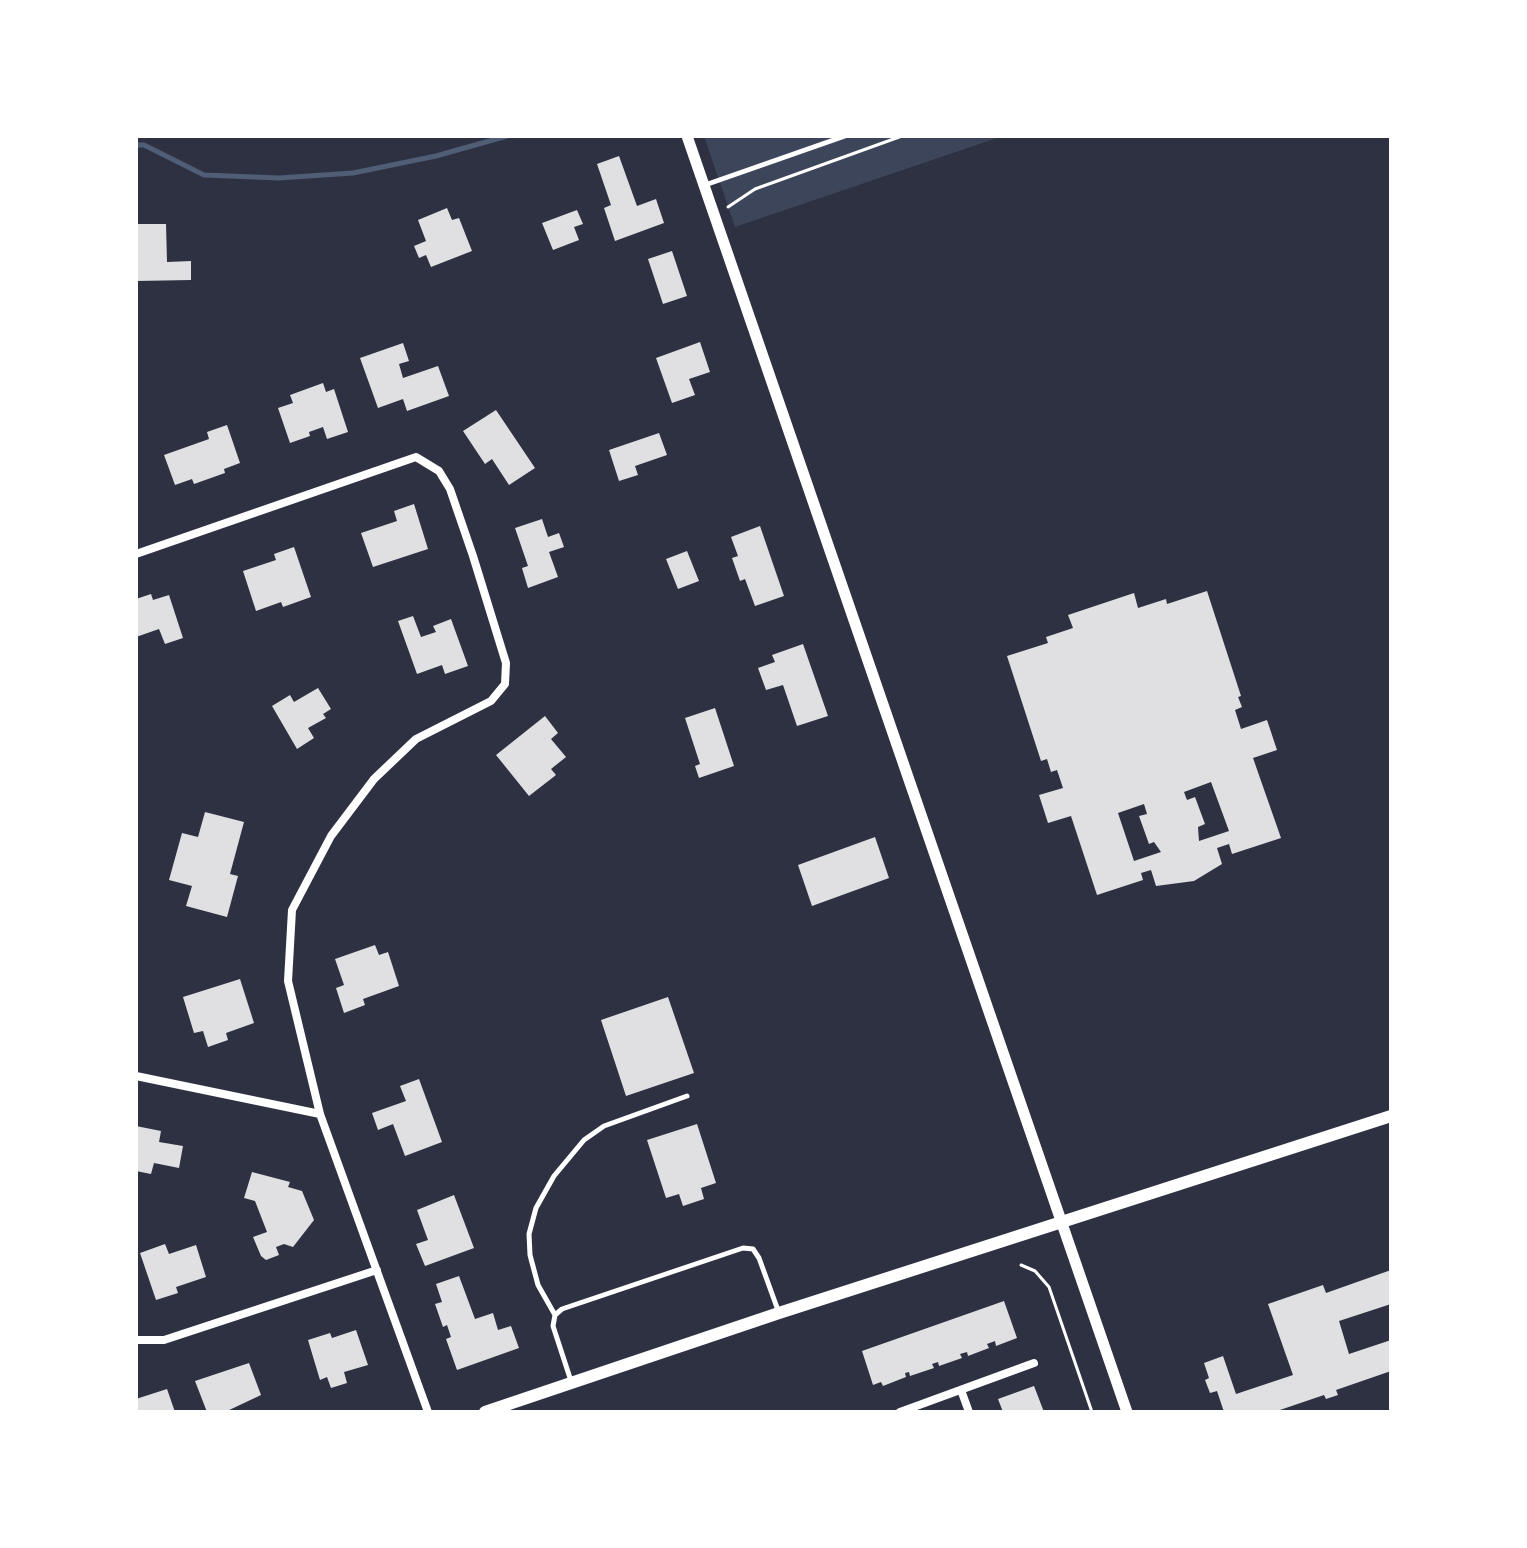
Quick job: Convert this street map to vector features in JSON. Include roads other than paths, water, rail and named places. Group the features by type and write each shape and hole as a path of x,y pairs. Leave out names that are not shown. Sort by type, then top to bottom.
{"main road":[{"path":"485,1412 779,1313 1391,1116"}],"street":[{"path":"687,136 1127,1412"},
{"path":"136,554 416,457 439,471 450,489 506,663 505,684 491,701 416,739 374,779 331,836 292,910 288,981 320,1114 428,1412"},
{"path":"136,1076 320,1114"},
{"path":"136,1340 164,1340 377,1270"},
{"path":"900,1412 1034,1363"},
{"path":"961,1390 969,1412"}],"lane":[{"path":"704,186 845,136"},
{"path":"555,1315 538,1285 530,1255 529,1234 536,1208 554,1176 584,1140 604,1126 687,1096"},
{"path":"571,1382 553,1326 555,1315 562,1309 743,1248 753,1249 759,1258 779,1313"}],"waterway":[{"path":"136,145 144,145 204,175 279,178 353,173 436,156 507,136"}]}
